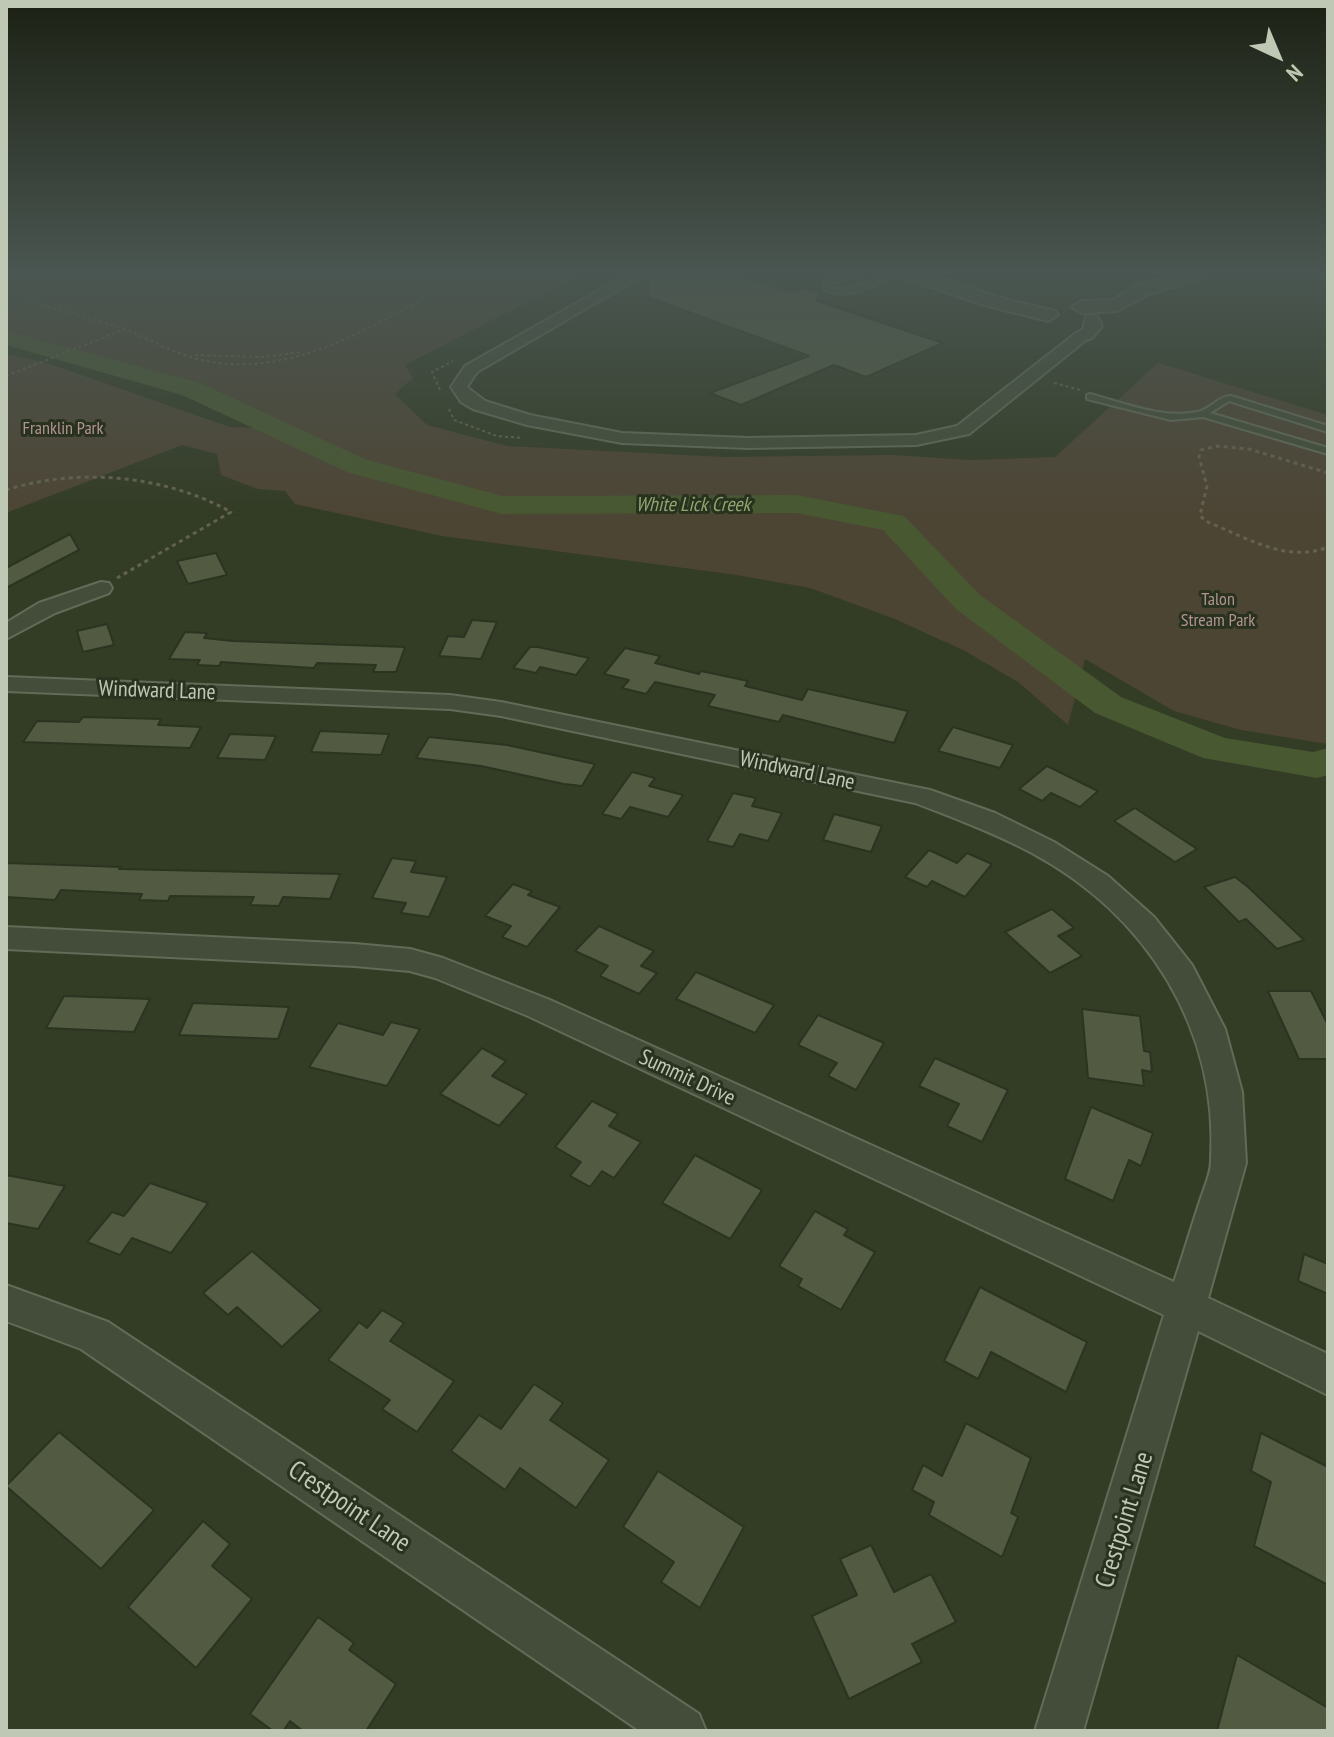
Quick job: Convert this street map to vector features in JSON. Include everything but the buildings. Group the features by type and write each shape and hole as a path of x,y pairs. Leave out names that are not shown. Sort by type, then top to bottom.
{"street":[{"path":"497,354 471,369 459,387 467,398 479,405 527,420 622,438 748,443 916,440 963,430 1033,354"},
{"path":"6,632 47,608 101,588"},
{"name":"Windward Lane","path":"6,684 450,702 501,709 921,796 998,823 1031,839 1071,862 1126,905 1182,972 1217,1054 1229,1112 1229,1163 1188,1308"},
{"name":"Summit Drive","path":"6,938 355,955 410,960 443,969 539,1008 1188,1308 1328,1376"},
{"name":"Crestpoint Lane","path":"6,1303 94,1335 682,1731"},
{"name":"Crestpoint Lane","path":"1059,1731 1188,1308"}],"lane":[{"path":"1090,397 1171,417 1203,414 1328,451"},
{"path":"1203,414 1228,398 1328,429"}],"path":[{"path":"6,376 65,354"},
{"path":"188,354 264,357 286,354"},
{"path":"442,393 432,372 459,357"},
{"path":"448,406 454,420 497,436 526,438"},
{"path":"1328,473 1312,471 1237,446 1218,445 1201,450 1199,457 1209,478 1209,492 1200,515 1205,521 1274,549 1300,555 1328,547"},
{"path":"6,490 35,482 129,480 194,493 231,512 101,588"}],"green space":[{"path":"6,354 50,364 230,427 275,429 191,389 68,354 426,354 405,365 413,378 395,394 427,425 507,446 724,457 893,455 970,460 1055,457 1158,363 1328,415 1328,744 1241,730 1174,711 1085,659 1068,725 1018,682 965,651 895,619 810,588 737,575 442,536 295,504 285,491 258,489 221,475 217,454 182,445 6,513"}],"waterway":[{"name":"White Lick Creek","path":"68,354 191,389 357,466 502,505 797,504 893,523 968,602 1108,705 1217,749 1317,765 1328,760"}],"park label":[{"name":"Franklin Park","path":"63,429"},
{"name":"Talon Stream Park","path":"1218,610"}]}
